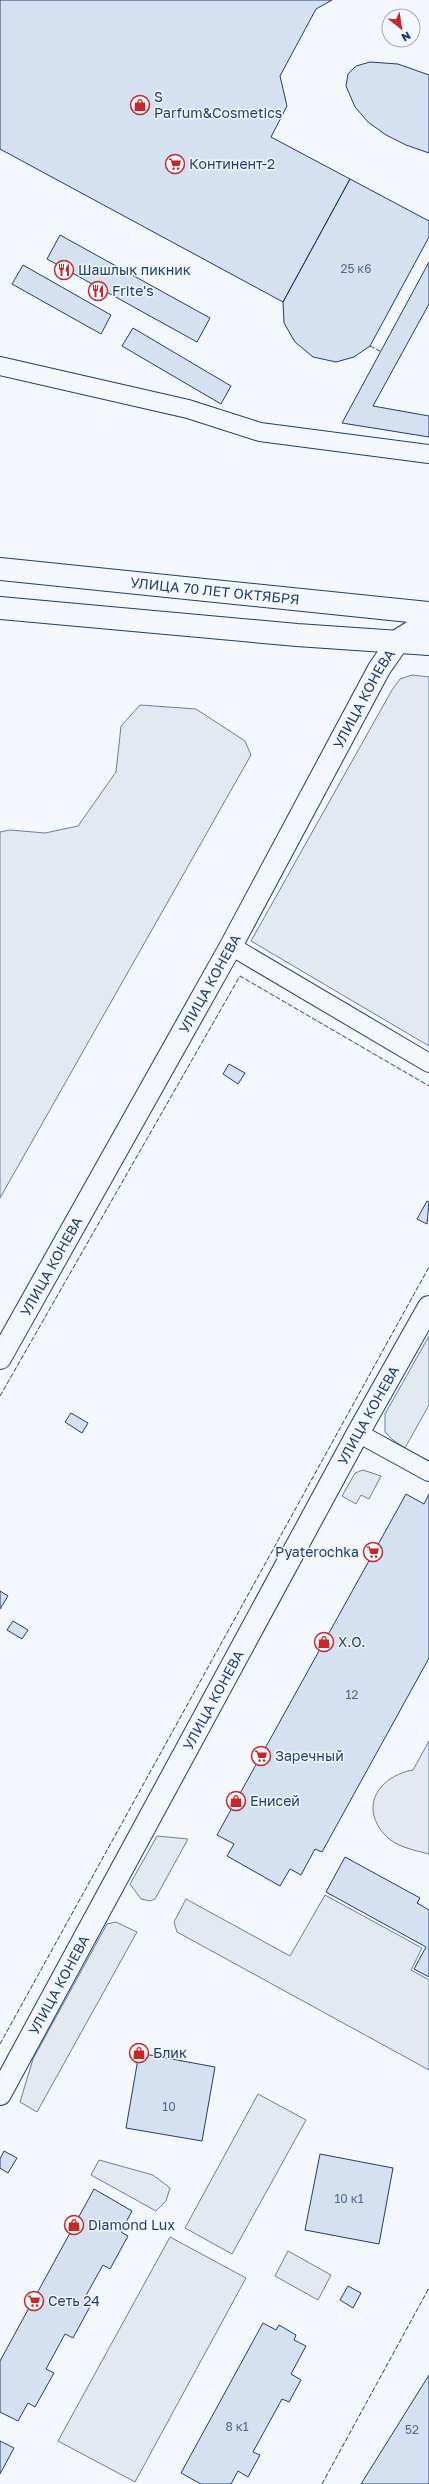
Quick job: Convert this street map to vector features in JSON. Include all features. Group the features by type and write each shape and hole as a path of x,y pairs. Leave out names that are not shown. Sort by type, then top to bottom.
{"main road":[{"name":"УЛИЦА 70 ЛЕТ ОКТЯБРЯ","path":"0,569 429,613"},
{"path":"0,608 297,635 399,640 429,644"},
{"name":"УЛИЦА КОНЕВА","path":"0,1358 231,946 379,669 399,640 429,621"},
{"name":"УЛИЦА КОНЕВА","path":"0,2094 358,1433 429,1307"}],"street":[{"path":"0,366 188,409 260,432 429,454"},
{"path":"231,946 429,1063"},
{"path":"358,1433 429,1472"}],"shaded area":[{"path":"412,675 429,677 429,1046 251,941 392,690 400,679"},
{"path":"140,705 196,709 245,741 251,755 0,1198 0,832 10,830 45,833 78,826 116,772 121,726"},
{"path":"429,1336 429,1405 405,1448 393,1440 385,1432 385,1414"},
{"path":"363,1470 381,1476 369,1499 361,1495 356,1504 342,1496 355,1473"},
{"path":"429,1741 429,1854 399,1845 388,1838 377,1823 373,1813 373,1803 377,1793 391,1778 401,1773 413,1770"},
{"path":"157,1836 188,1839 155,1899 150,1901 141,1899 130,1884"},
{"path":"325,1895 422,1948 411,1970 429,1980 429,2070 177,1932 174,1922 186,1899 290,1956"},
{"path":"116,1922 137,1932 37,2112 20,2102 33,2059 107,1924"},
{"path":"258,2094 306,2120 232,2254 185,2228"},
{"path":"99,2160 153,2175 170,2188 166,2201 156,2211 91,2175"},
{"path":"170,2237 246,2278 135,2482 58,2441"},
{"path":"288,2251 331,2275 318,2300 275,2276"}],"building":[{"name":"Континент-2","path":"0,0 332,0 316,9 280,76 287,106 271,137 350,179 283,302 0,149"},
{"path":"370,62 398,64 429,75 429,153 406,145 386,135 368,122 355,107 346,86 348,74 356,66"},
{"path":"350,179 429,221 429,237 370,346 354,357 336,362 313,357 295,342 284,323 283,302"},
{"path":"60,235 210,318 197,342 47,259"},
{"path":"429,262 429,304 373,406 429,416 429,437 342,423"},
{"path":"23,265 111,315 101,334 12,284"},
{"path":"133,328 231,386 221,404 122,346"},
{"path":"229,1064 245,1073 238,1084 223,1074"},
{"path":"427,1201 429,1202 427,1224 417,1219"},
{"path":"71,1413 88,1423 82,1433 65,1422"},
{"path":"406,1494 424,1504 429,1494 429,1658 322,1852 315,1849 301,1875 290,1869 280,1886 227,1856 234,1844 217,1835"},
{"path":"0,1591 8,1596 0,1609"},
{"path":"13,1621 28,1630 22,1639 7,1630"},
{"path":"345,1857 420,1898 417,1903 429,1910 429,1977 414,1969 426,1947 326,1892"},
{"path":"139,2053 215,2067 202,2141 126,2128"},
{"path":"4,2151 17,2158 8,2173 0,2168 0,2159"},
{"path":"320,2154 393,2168 379,2244 305,2230"},
{"path":"94,2189 132,2211 121,2232 128,2236 110,2269 103,2265 84,2299 92,2303 73,2338 65,2334 46,2369 54,2373 35,2407 28,2403 18,2421 0,2412 0,2361"},
{"path":"348,2286 361,2293 353,2308 340,2300"},
{"path":"263,2323 276,2330 279,2325 296,2335 294,2340 306,2346 291,2374 301,2380 289,2402 282,2399 253,2452 260,2455 248,2477 238,2471 231,2484 201,2484 181,2473"},
{"path":"429,2375 429,2484 361,2484"},
{"path":"0,2441 14,2448 0,2474"}],"fence":[{"path":"370,346 380,351"},
{"path":"0,1396 240,976 429,1086"},
{"path":"0,2044 429,1267"},
{"path":"322,2484 429,2288"}],"place":[{"name":"S Parfum&Cosmetics","path":"140,105"},
{"name":"Континент-2","path":"175,164"},
{"name":"Шашлык пикник","path":"64,270"},
{"name":"Frite's","path":"98,291"},
{"name":"Pyaterochka","path":"373,1552"},
{"name":"X.O.","path":"324,1642"},
{"name":"Заречный","path":"261,1756"},
{"name":"Енисей","path":"236,1801"},
{"name":"Блик","path":"139,2053"},
{"name":"Diamond Lux","path":"74,2225"},
{"name":"Сеть 24","path":"34,2301"}]}
